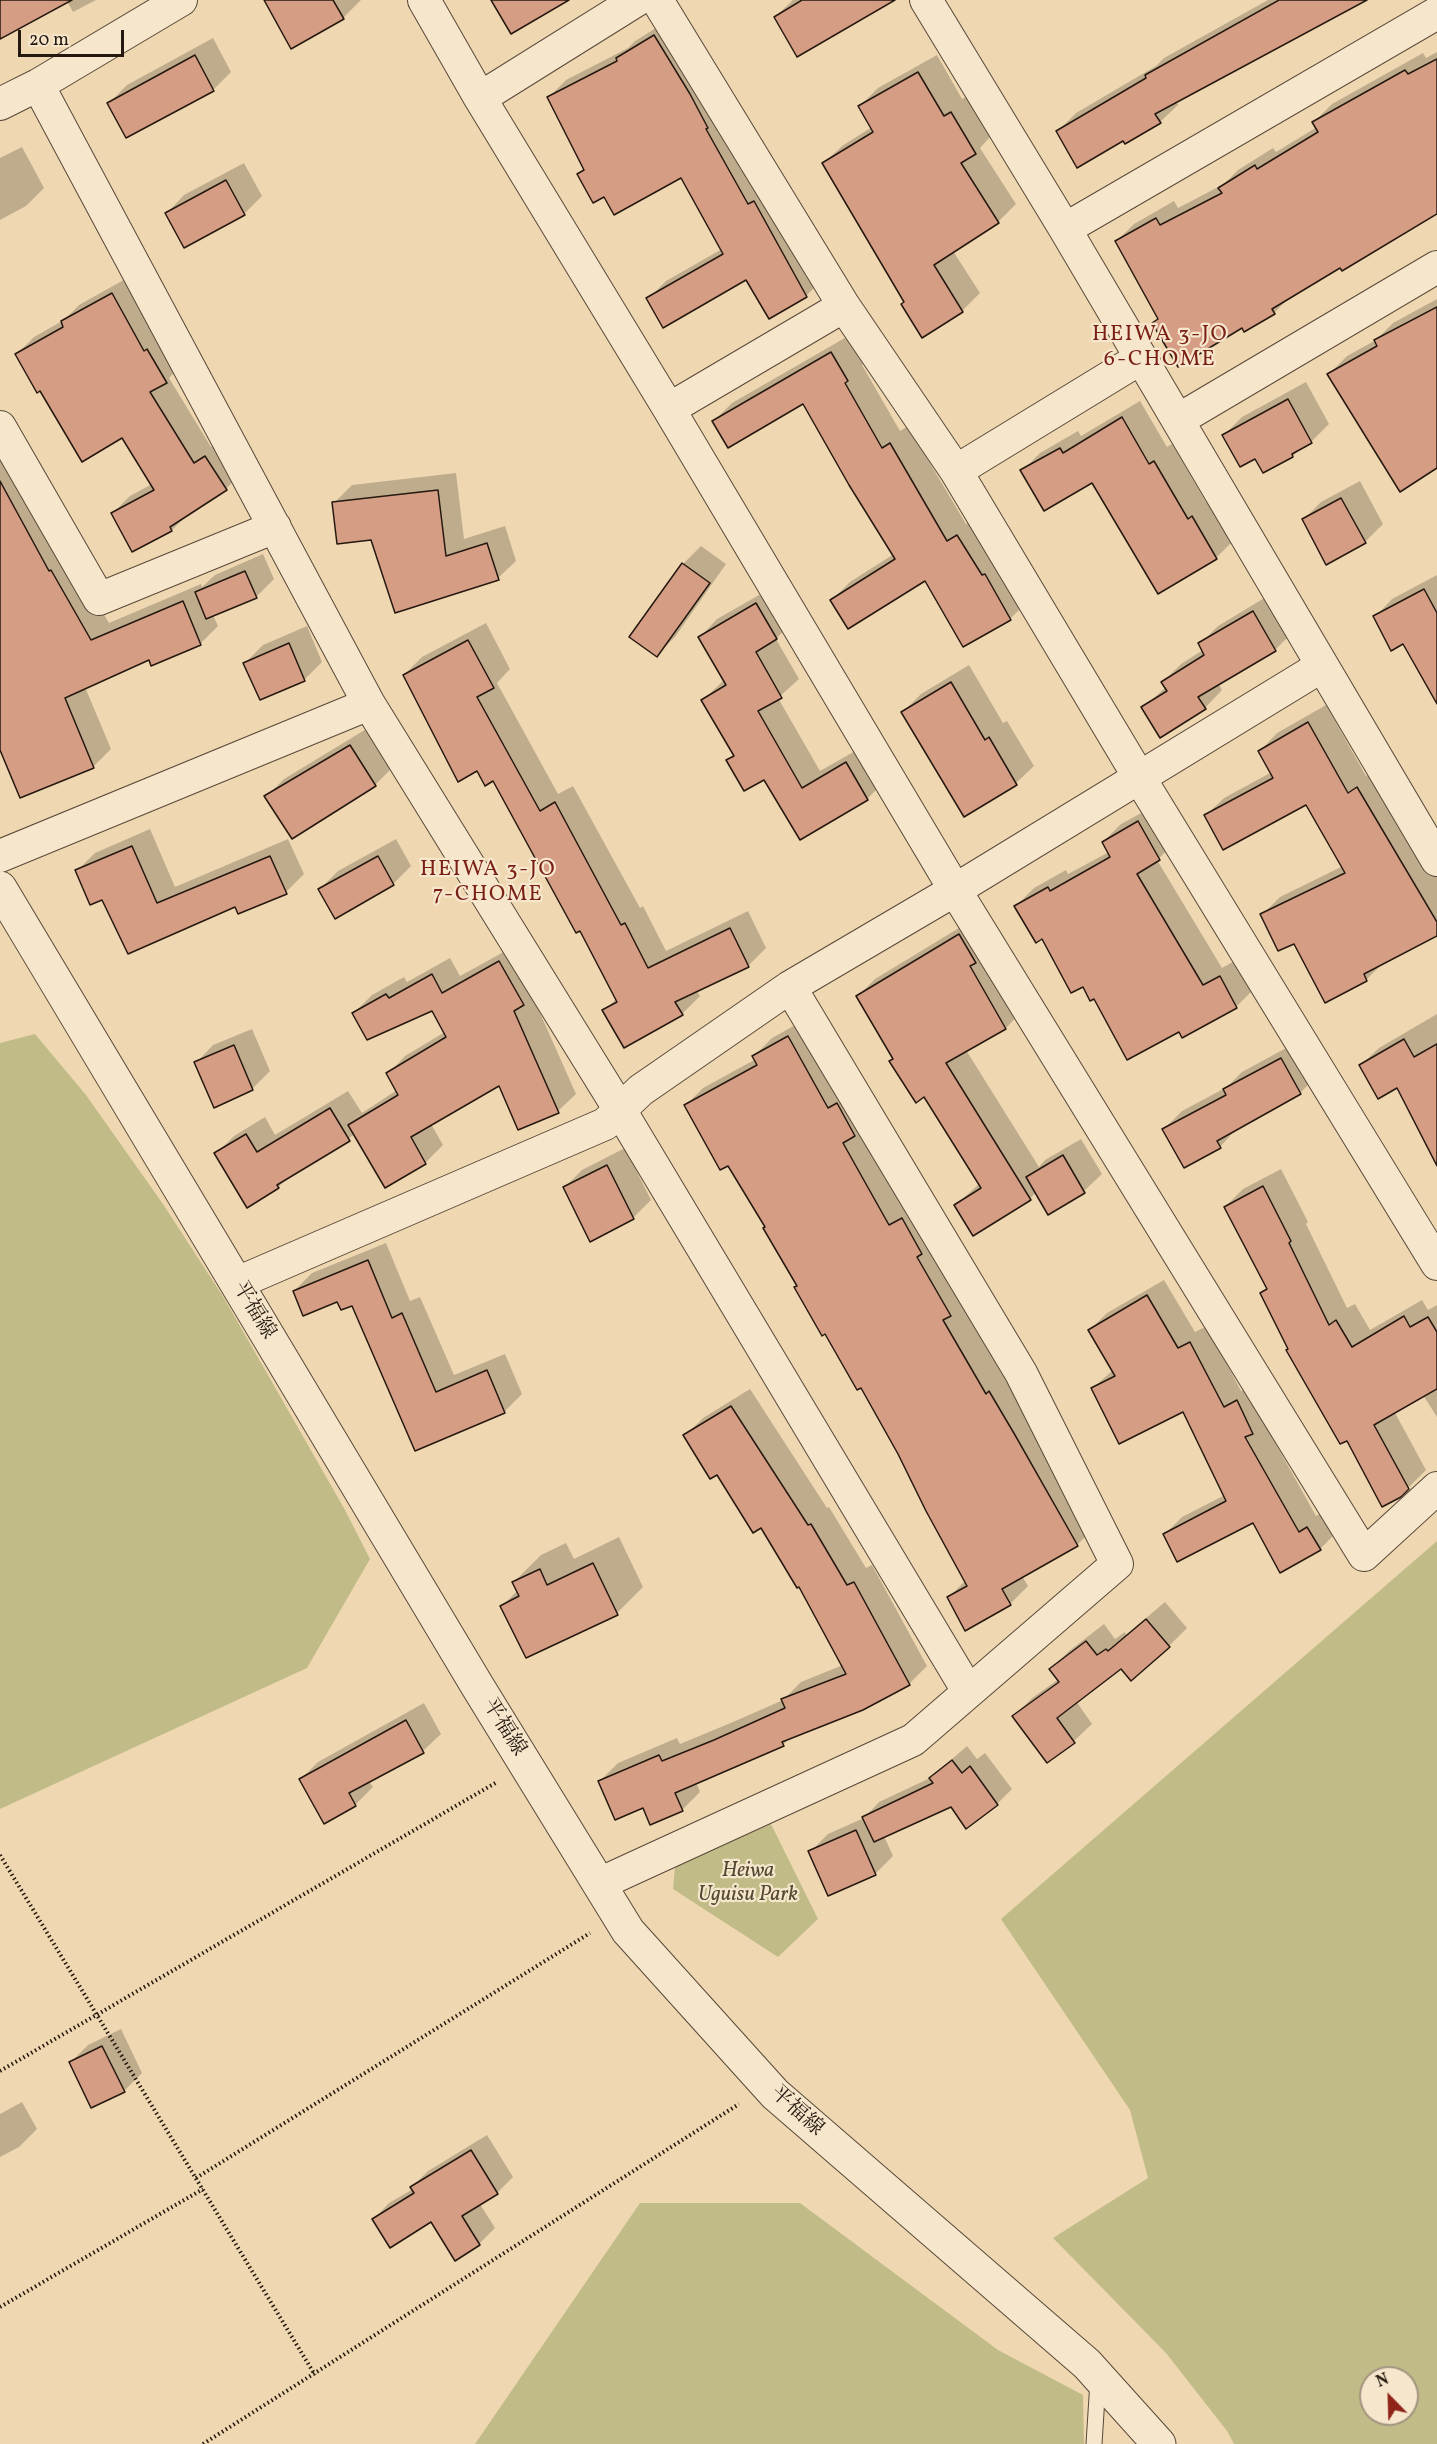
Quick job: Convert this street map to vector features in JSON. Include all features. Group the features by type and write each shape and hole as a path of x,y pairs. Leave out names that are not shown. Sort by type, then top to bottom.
{"street":[{"path":"424,0 480,98 669,409 955,890 1364,1555 1437,1488"},
{"path":"480,98 637,0"},
{"path":"657,0 844,306 956,471 1139,777 1437,1264"},
{"path":"926,0 1065,229 1437,860"},
{"path":"1,100 38,85 174,2"},
{"path":"1065,229 1437,13"},
{"path":"38,85 369,704 620,1110 968,1691"},
{"path":"1178,420 1437,267"},
{"path":"669,409 844,306"},
{"path":"956,471 1141,358"},
{"path":"0,427 99,599 275,527"},
{"path":"237,1283 605,1124 641,1090 790,987 955,890 1322,666"},
{"path":"0,856 369,704"},
{"name":"平福線","path":"0,888 628,1931 767,2086 1087,2364 1159,2444"},
{"path":"599,1884 912,1740 1117,1564 1021,1373 790,987"}],"lane":[{"path":"1094,2444 1098,2376"}],"path":[{"path":"0,2071 526,1765"},
{"path":"0,1855 315,2375"},
{"path":"196,2178 619,1916"},
{"path":"203,2444 767,2086"},
{"path":"0,2307 203,2189"}],"green space":[{"path":"35,1034 86,1095 163,1204 224,1298 345,1510 370,1559 307,1668 0,1809 0,1043"},
{"path":"1437,1541 1437,2444 1234,2444 1227,2431 1166,2353 1053,2238 1148,2178 1130,2110 1001,1919"},
{"name":"Heiwa Uguisu Park","path":"771,1824 818,1919 778,1957 673,1889 675,1866"},
{"path":"640,2203 800,2203 998,2350 1083,2395 1084,2444 475,2444"}],"building":[{"path":"0,0 72,0 0,39"},
{"path":"264,0 333,0 344,19 291,49"},
{"path":"491,0 569,0 511,34"},
{"path":"802,0 895,0 797,57 774,17"},
{"path":"1279,0 1367,0 1155,114 1161,123 1125,144 1123,141 1077,168 1056,131 1146,78 1145,75"},
{"path":"654,35 690,94 708,128 706,129 748,204 754,201 807,297 769,319 746,280 663,328 646,298 723,254 681,178 614,215 604,197 593,203 577,174 584,170 547,97 617,61 616,58"},
{"path":"195,55 214,91 126,138 107,103"},
{"path":"1437,59 1437,214 1342,271 1340,268 1272,309 1275,314 1244,332 1242,328 1178,367 1152,323 1158,319 1115,241 1156,218 1160,225 1222,193 1218,188 1255,165 1257,169 1318,132 1312,122 1405,70 1408,74"},
{"path":"918,72 944,116 951,112 976,154 961,163 999,223 934,265 963,312 922,338 901,304 904,302 822,163 873,132 858,106"},
{"path":"226,180 245,215 184,248 165,213"},
{"path":"112,293 144,351 147,349 167,383 150,392 194,463 205,456 227,490 170,527 172,531 132,552 111,513 154,490 122,438 82,462 40,391 37,393 15,354 63,327 61,321"},
{"path":"1437,307 1437,468 1400,492 1327,374 1377,346 1374,340"},
{"path":"831,352 848,381 845,383 882,448 890,443 947,541 957,535 982,575 985,574 1011,620 963,647 925,581 848,629 830,600 895,559 803,404 728,448 712,421"},
{"path":"1288,399 1312,443 1292,454 1293,457 1263,473 1255,459 1240,467 1222,435"},
{"path":"1122,417 1149,464 1154,461 1188,519 1192,516 1217,559 1158,594 1092,483 1044,511 1020,470 1060,448 1063,453"},
{"path":"0,481 49,571 51,570 91,640 183,601 201,645 151,666 149,660 65,698 94,768 20,798 0,750"},
{"path":"438,490 446,556 487,543 499,580 395,613 371,540 337,544 332,502"},
{"path":"1341,498 1366,543 1326,565 1302,519"},
{"path":"682,563 710,583 657,657 629,637"},
{"path":"245,571 257,598 206,619 195,592"},
{"path":"1424,589 1437,613 1437,704 1403,644 1391,651 1373,616"},
{"path":"756,603 777,639 756,652 782,698 758,711 802,788 846,762 868,800 800,840 764,780 744,791 726,760 734,756 701,700 726,685 698,637"},
{"path":"1253,611 1276,651 1198,697 1206,709 1160,738 1141,707 1167,691 1161,682 1204,655 1198,643"},
{"path":"468,640 494,688 477,697 540,811 555,802 621,925 625,923 648,968 730,928 749,967 675,1002 683,1015 624,1048 602,1010 617,1002 580,931 576,933 493,781 485,786 477,771 458,782 403,675"},
{"path":"289,643 305,681 260,700 243,663"},
{"path":"951,682 985,740 989,737 1017,785 964,817 901,712"},
{"path":"1308,722 1348,793 1357,787 1437,922 1437,936 1364,974 1367,981 1325,1003 1294,944 1278,951 1260,914 1345,873 1306,805 1223,850 1204,815 1273,778 1258,751"},
{"path":"350,745 376,786 292,839 264,796"},
{"path":"1138,821 1160,860 1137,874 1203,985 1220,976 1237,1008 1182,1038 1179,1032 1127,1060 1094,999 1090,1001 1083,987 1071,993 1042,939 1036,943 1014,906 1048,887 1050,891 1110,857 1102,842"},
{"path":"132,846 157,903 270,856 287,894 238,914 235,907 128,954 102,900 90,905 75,870"},
{"path":"378,856 394,885 335,919 318,889"},
{"path":"959,934 976,963 970,966 1006,1029 946,1063 1031,1200 973,1236 954,1205 981,1188 924,1097 916,1103 889,1061 893,1059 856,996"},
{"path":"499,961 524,1005 514,1011 559,1113 518,1130 499,1086 411,1137 426,1164 385,1188 348,1125 398,1095 386,1073 446,1037 432,1011 367,1040 352,1013 386,994 389,998 432,974 442,993"},
{"path":"788,1036 828,1108 837,1103 855,1136 843,1143 889,1225 902,1218 922,1254 917,1257 951,1316 943,1320 986,1394 989,1391 1078,1546 1002,1589 1011,1605 965,1631 947,1597 967,1586 898,1454 861,1388 857,1390 825,1334 822,1336 794,1287 797,1286 763,1228 765,1227 728,1166 720,1170 684,1105 757,1065 752,1056"},
{"path":"1404,1039 1414,1057 1437,1044 1437,1166 1397,1088 1378,1099 1359,1065"},
{"path":"234,1045 253,1090 214,1108 194,1062"},
{"path":"1281,1058 1301,1094 1217,1141 1221,1148 1184,1168 1162,1129 1226,1095 1223,1089"},
{"path":"330,1108 350,1141 277,1185 279,1188 247,1208 214,1153 246,1134 257,1152"},
{"path":"1063,1155 1085,1193 1048,1215 1026,1177"},
{"path":"607,1165 634,1219 590,1242 563,1187"},
{"path":"1263,1186 1329,1325 1336,1320 1352,1347 1404,1316 1410,1327 1428,1317 1437,1332 1437,1389 1374,1425 1409,1489 1401,1497 1382,1507 1347,1441 1340,1444 1286,1350 1288,1349 1260,1293 1267,1289 1224,1207"},
{"path":"368,1260 392,1318 402,1313 436,1392 487,1370 505,1413 415,1451 352,1306 341,1310 337,1302 303,1316 293,1291"},
{"path":"1147,1295 1178,1348 1190,1342 1224,1407 1237,1400 1253,1434 1245,1437 1299,1532 1307,1527 1321,1550 1280,1573 1253,1523 1177,1562 1163,1534 1226,1501 1183,1412 1119,1444 1091,1388 1115,1376 1088,1330"},
{"path":"731,1406 808,1525 811,1524 847,1585 854,1582 910,1685 863,1710 782,1742 784,1746 675,1793 683,1811 650,1825 643,1808 615,1820 598,1781 659,1755 662,1761 714,1740 785,1708 781,1699 846,1674 799,1587 797,1588 761,1528 753,1533 717,1475 710,1479 683,1435"},
{"path":"593,1563 618,1615 526,1658 500,1606 519,1596 512,1582 540,1569 547,1585"},
{"path":"1146,1619 1170,1647 1131,1681 1121,1669 1057,1718 1075,1743 1047,1763 1012,1716 1059,1682 1049,1669 1086,1641 1097,1655 1106,1649 1108,1651"},
{"path":"406,1720 424,1753 349,1793 356,1806 324,1824 299,1779"},
{"path":"952,1760 962,1773 970,1766 998,1805 966,1829 951,1807 874,1842 862,1817 933,1783 929,1778"},
{"path":"856,1830 876,1875 828,1896 808,1851"},
{"path":"102,2046 125,2092 91,2108 69,2062"},
{"path":"471,2150 498,2194 462,2216 480,2245 455,2261 431,2222 390,2248 372,2219 414,2193 410,2187"}],"district":[{"name":"HEIWA 3-JO 6-CHOME","path":"1160,348"},
{"name":"HEIWA 3-JO 7-CHOME","path":"488,884"}]}
